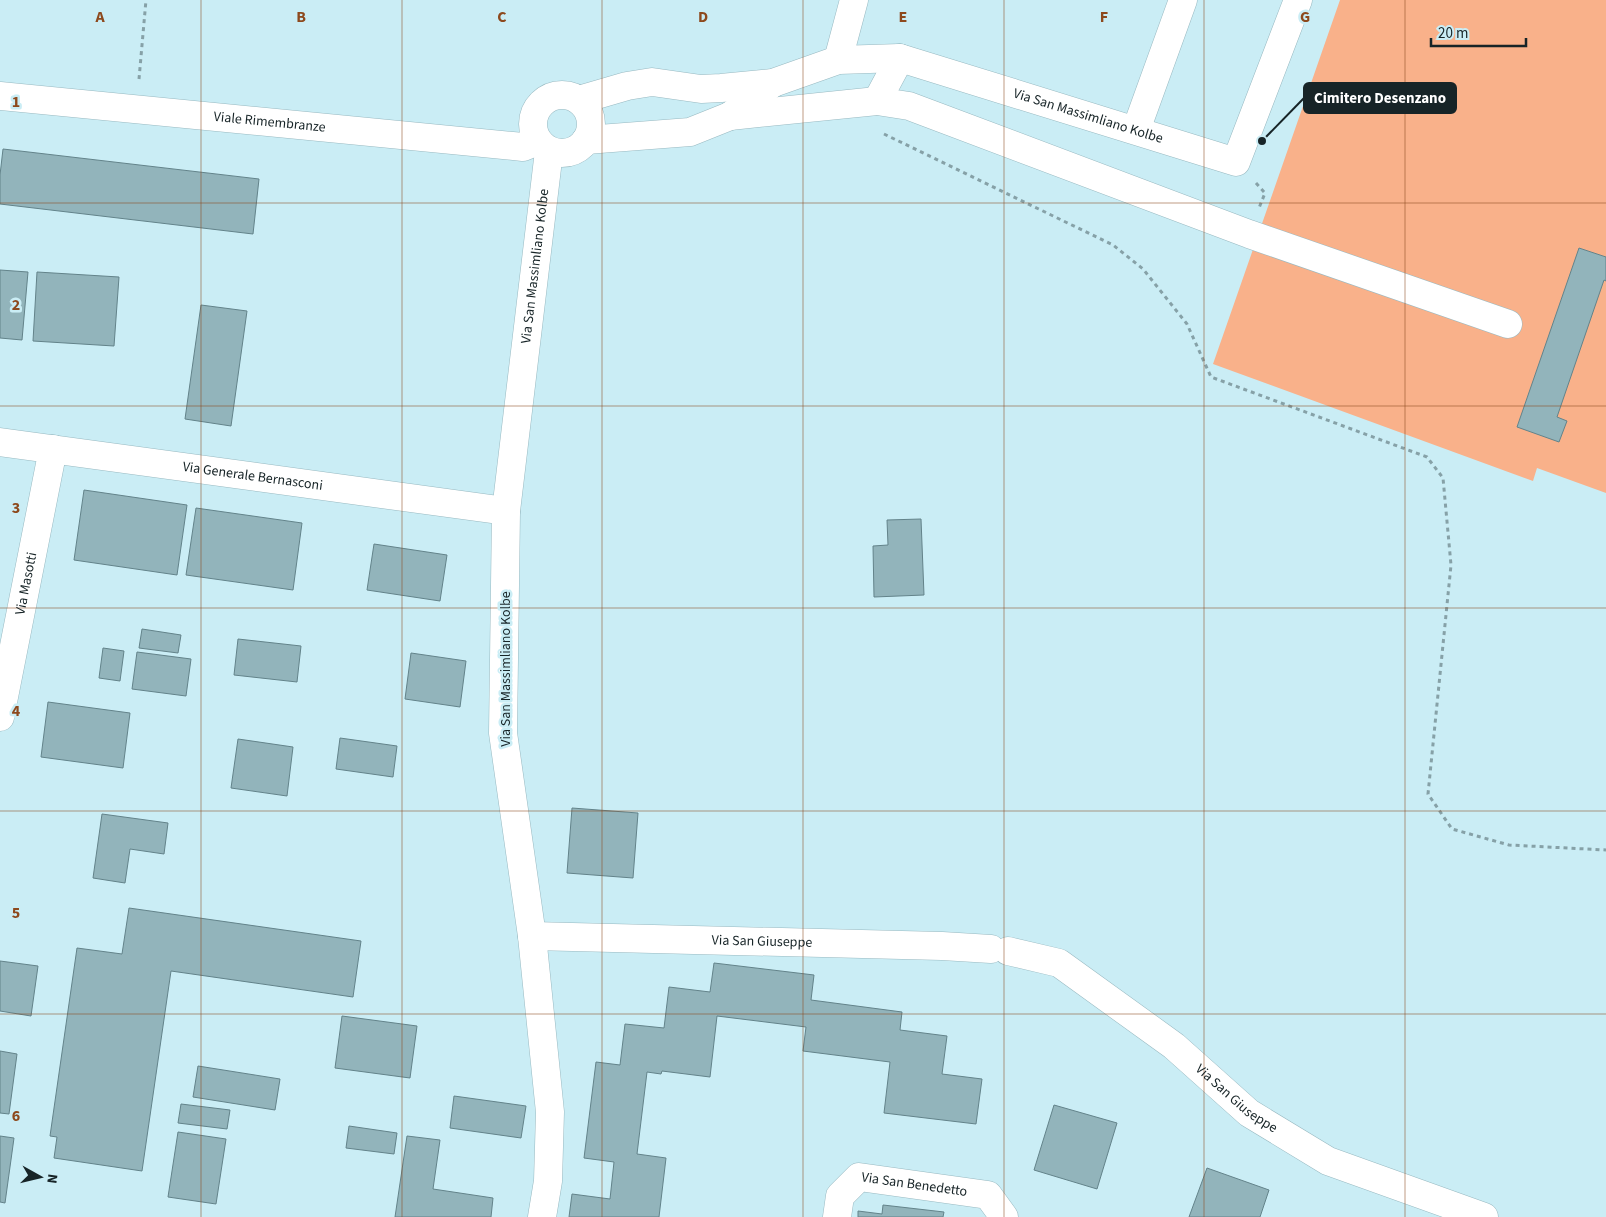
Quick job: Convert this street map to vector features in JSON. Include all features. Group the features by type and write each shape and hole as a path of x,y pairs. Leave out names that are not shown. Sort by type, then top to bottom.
{"street":[{"path":"838,60 854,0"},
{"path":"1136,130 1183,0"},
{"name":"Via San Massimliano Kolbe","path":"579,100 627,86 652,82 701,89 773,83 838,60 900,58 1236,162 1298,0"},
{"path":"877,101 900,58"},
{"name":"Via San Massimliano Kolbe","path":"586,140 690,132 730,116 773,83"},
{"path":"570,95 579,100 586,107 590,116 591,126 586,140 576,150 567,153 558,153 544,146 532,128 536,110 550,96 570,95"},
{"name":"Viale Rimembranze","path":"0,96 523,148 544,146"},
{"path":"730,116 877,101 910,106 1249,234 1508,324"},
{"name":"Via San Massimliano Kolbe","path":"542,1217 548,1181 550,1112 532,936 503,733 506,510 544,146"},
{"name":"Via Generale Bernasconi","path":"0,442 506,510"},
{"name":"Via Masotti","path":"0,717 54,449"},
{"name":"Via San Giuseppe","path":"532,936 942,946 1000,950 1059,964 1174,1046 1249,1113 1328,1161 1484,1217"},
{"name":"Via San Benedetto","path":"837,1217 840,1196 859,1178 988,1195 1004,1217"}],"path":[{"path":"137,110 146,0"},
{"path":"877,101 872,128 1113,245 1144,269 1187,324 1211,377 1426,457 1443,478 1451,565 1428,794 1452,829 1509,845 1606,850"}],"shaded area":[{"path":"1340,0 1606,0 1606,493 1537,468 1533,481 1213,364"}],"building":[{"path":"3,149 259,179 253,234 0,204 0,175"},
{"path":"1579,248 1606,257 1606,281 1604,280 1557,417 1567,421 1559,442 1517,427"},
{"path":"0,270 28,272 22,340 0,338"},
{"path":"37,272 119,277 114,346 33,341"},
{"path":"201,305 247,311 231,426 185,419"},
{"path":"84,490 187,505 177,575 74,560"},
{"path":"196,508 302,523 293,590 186,575"},
{"path":"921,519 924,595 874,597 873,546 888,545 887,520"},
{"path":"374,544 447,555 440,601 367,590"},
{"path":"142,629 181,635 178,653 139,648"},
{"path":"238,639 301,646 297,682 234,675"},
{"path":"103,648 124,651 120,681 99,678"},
{"path":"137,652 191,659 186,696 132,689"},
{"path":"411,653 466,661 460,707 405,699"},
{"path":"48,702 130,713 123,768 41,757"},
{"path":"340,738 397,746 393,777 336,769"},
{"path":"238,739 293,747 287,796 231,788"},
{"path":"572,808 638,813 633,878 567,873"},
{"path":"102,814 168,823 164,854 130,849 125,883 93,878"},
{"path":"129,908 361,941 353,997 171,971 142,1171 54,1158 57,1137 50,1136 77,948 122,954"},
{"path":"0,961 38,966 31,1016 0,1011"},
{"path":"714,963 814,975 811,1000 902,1012 900,1030 947,1036 942,1074 982,1079 976,1124 884,1113 890,1062 803,1051 806,1027 717,1016 710,1077 662,1071 661,1074 647,1072 637,1154 666,1158 659,1217 569,1217 572,1194 610,1199 614,1162 584,1158 596,1062 620,1065 625,1024 664,1028 669,987 710,992"},
{"path":"342,1016 417,1026 410,1078 335,1068"},
{"path":"0,1051 17,1054 9,1114 0,1113"},
{"path":"198,1066 280,1079 275,1110 193,1097"},
{"path":"454,1096 526,1106 521,1138 450,1128"},
{"path":"181,1104 230,1110 227,1129 178,1123"},
{"path":"1054,1105 1117,1123 1097,1189 1034,1170"},
{"path":"349,1126 397,1133 394,1154 346,1148"},
{"path":"178,1132 226,1139 216,1204 168,1197"},
{"path":"0,1136 14,1138 5,1203 0,1202"},
{"path":"407,1136 440,1140 433,1189 493,1198 491,1217 395,1217"},
{"path":"1207,1168 1269,1190 1260,1217 1189,1217"},
{"path":"883,1205 944,1212 943,1217 858,1217 858,1211 882,1214"}],"place":[{"name":"Cimitero Desenzano","path":"1262,141"}]}
